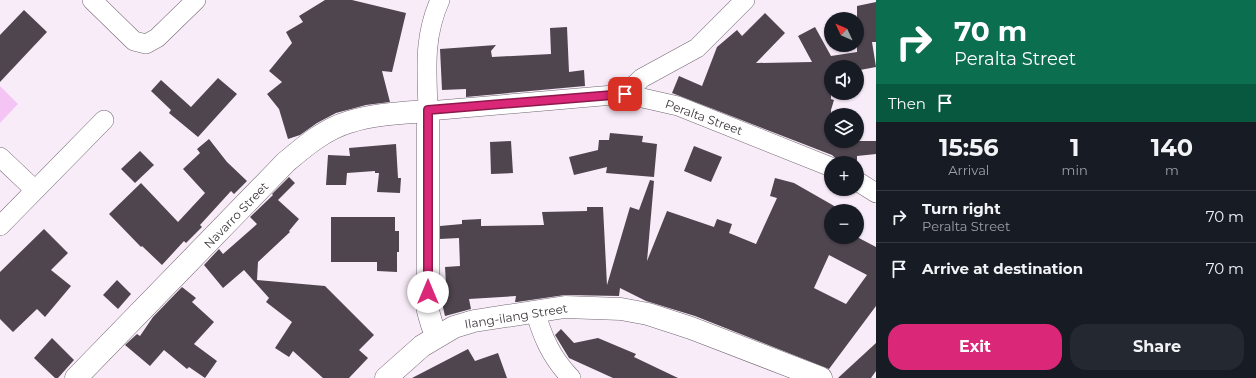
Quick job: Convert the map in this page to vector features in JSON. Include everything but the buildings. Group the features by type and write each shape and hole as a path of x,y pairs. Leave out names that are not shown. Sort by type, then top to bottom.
{"street":[{"path":"92,0 134,42 146,44 157,38 196,0"},
{"path":"437,336 428,311 428,110 426,52 433,16 440,0"},
{"path":"625,94 642,78 697,48 745,0"},
{"name":"Peralta Street","path":"428,110 625,94 678,106 824,164"},
{"name":"Navarro Street","path":"76,378 286,162 304,146 327,132 348,122 373,117 428,110"},
{"path":"0,226 104,120"},
{"path":"0,156 35,190"},
{"path":"864,185 876,193"},
{"name":"Ilang-ilang Street","path":"386,378 416,350 454,327 474,321 565,307 621,309 648,314 691,328 821,378"},
{"path":"535,311 545,343 561,368 571,378"}],"shaded area":[{"path":"0,86 18,104 0,123"}],"route":[{"path":"428,292 428,110 625,94"}]}
